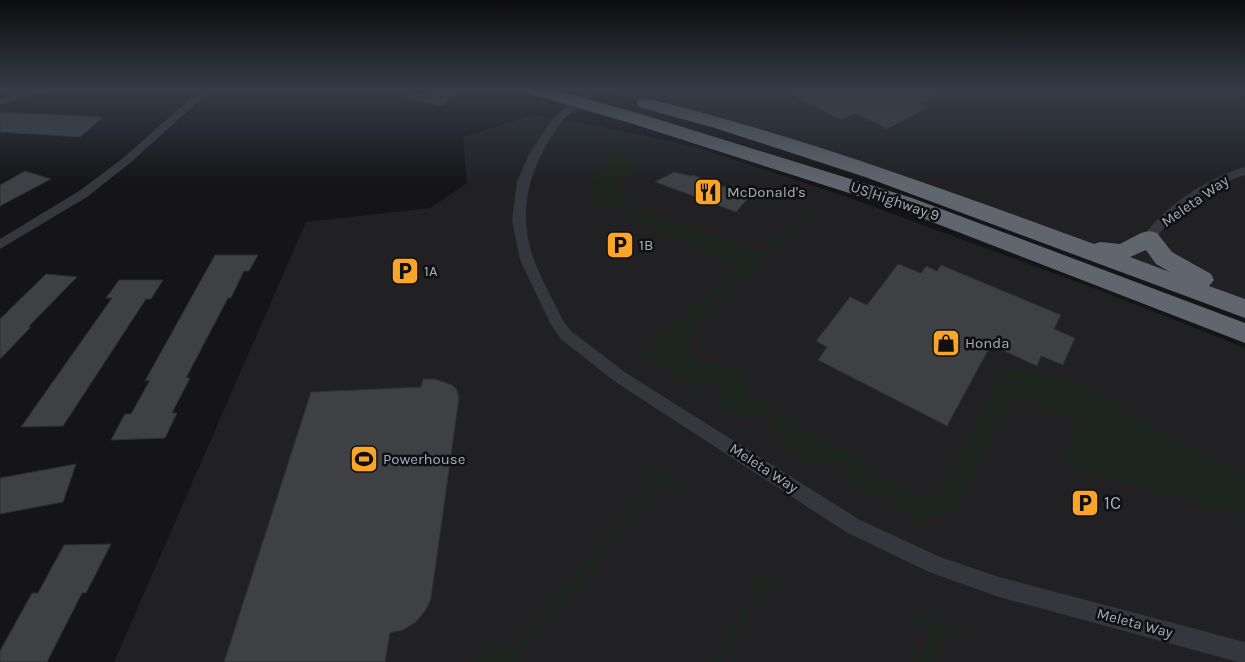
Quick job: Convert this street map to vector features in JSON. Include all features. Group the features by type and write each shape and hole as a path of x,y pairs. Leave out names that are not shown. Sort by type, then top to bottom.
{"highway":[{"name":"US Highway 9","path":"645,121 904,203 1245,333"},
{"name":"US Highway 9","path":"711,121 781,142 996,217 1245,309"},
{"path":"996,217 1081,246 1114,254 1130,250 1149,238 1164,258 1206,282 1245,297"}],"street":[{"path":"0,245 83,194 126,161 171,121"},
{"name":"Meleta Way","path":"556,121 534,154 523,182 518,220 527,260 558,325 566,335 620,378 853,526 936,565 999,586 1245,653"},
{"name":"Meleta Way","path":"1149,238 1162,220 1186,203 1235,173 1245,172"}],"shaded area":[{"path":"514,121 568,121 688,145 839,194 1099,290 1245,348 1245,662 114,662 306,222 430,208 467,183 463,137"},
{"path":"712,121 1245,121 1245,309"},
{"path":"614,147 631,151 640,166 615,182 614,186 629,192 619,202 759,254 815,205 820,201 823,202 824,204 751,272 755,276 753,278 739,280 730,287 689,330 692,343 690,353 696,360 705,364 720,364 747,378 738,389 931,503 994,385 994,377 1000,372 1009,370 1069,380 1245,475 1245,515 1062,466 1059,461 1082,426 1018,397 951,512 930,516 926,522 919,522 878,494 856,488 840,466 833,460 828,458 815,462 809,461 772,433 775,426 774,418 755,415 750,418 740,418 731,414 720,402 720,385 714,382 699,388 640,354 736,269 631,219 628,213 616,207 599,204 585,194"},
{"path":"649,462 683,486 679,491 663,483 515,662 474,662 475,658 492,639 497,638 510,650 655,478 641,466"},
{"path":"747,566 789,594 790,599 785,599 768,588 721,662 710,662 761,583 745,571 744,569"},
{"path":"912,613 964,631 970,637 970,640 967,641 946,628 931,662 917,662 931,631 913,620"}],"building":[{"path":"0,121 99,121 80,137 0,132"},
{"path":"871,121 902,121 887,129"},
{"path":"25,171 51,179 0,206 0,185"},
{"name":"McDonald's","path":"674,172 693,175 750,196 736,212 655,182"},
{"path":"215,255 258,255 249,271 244,271 231,298 228,298 186,378 190,378 172,413 177,413 165,438 111,440 125,414 131,414 150,380 145,381"},
{"name":"Honda","path":"898,264 921,273 926,266 937,271 941,265 1061,315 1054,329 1075,338 1063,365 1041,356 1037,366 991,345 947,426 818,360 827,347 816,341 850,297 867,305"},
{"path":"46,274 77,277 0,359 0,319"},
{"path":"119,280 163,280 151,299 146,299 63,426 21,427 112,298 106,298"},
{"path":"423,379 435,379 452,385 457,390 459,398 431,599 425,611 416,622 403,630 390,633 385,662 224,662 311,392 421,387"},
{"path":"76,464 63,502 0,514 0,478"},
{"path":"111,544 86,593 82,593 47,662 0,662 0,651 32,593 38,593 64,545"}],"place":[{"name":"McDonald's","path":"708,192"},
{"name":"1B","path":"620,245"},
{"name":"1A","path":"405,271"},
{"name":"Honda","path":"946,343"},
{"name":"Powerhouse","path":"364,459"},
{"name":"1C","path":"1085,503"}]}
